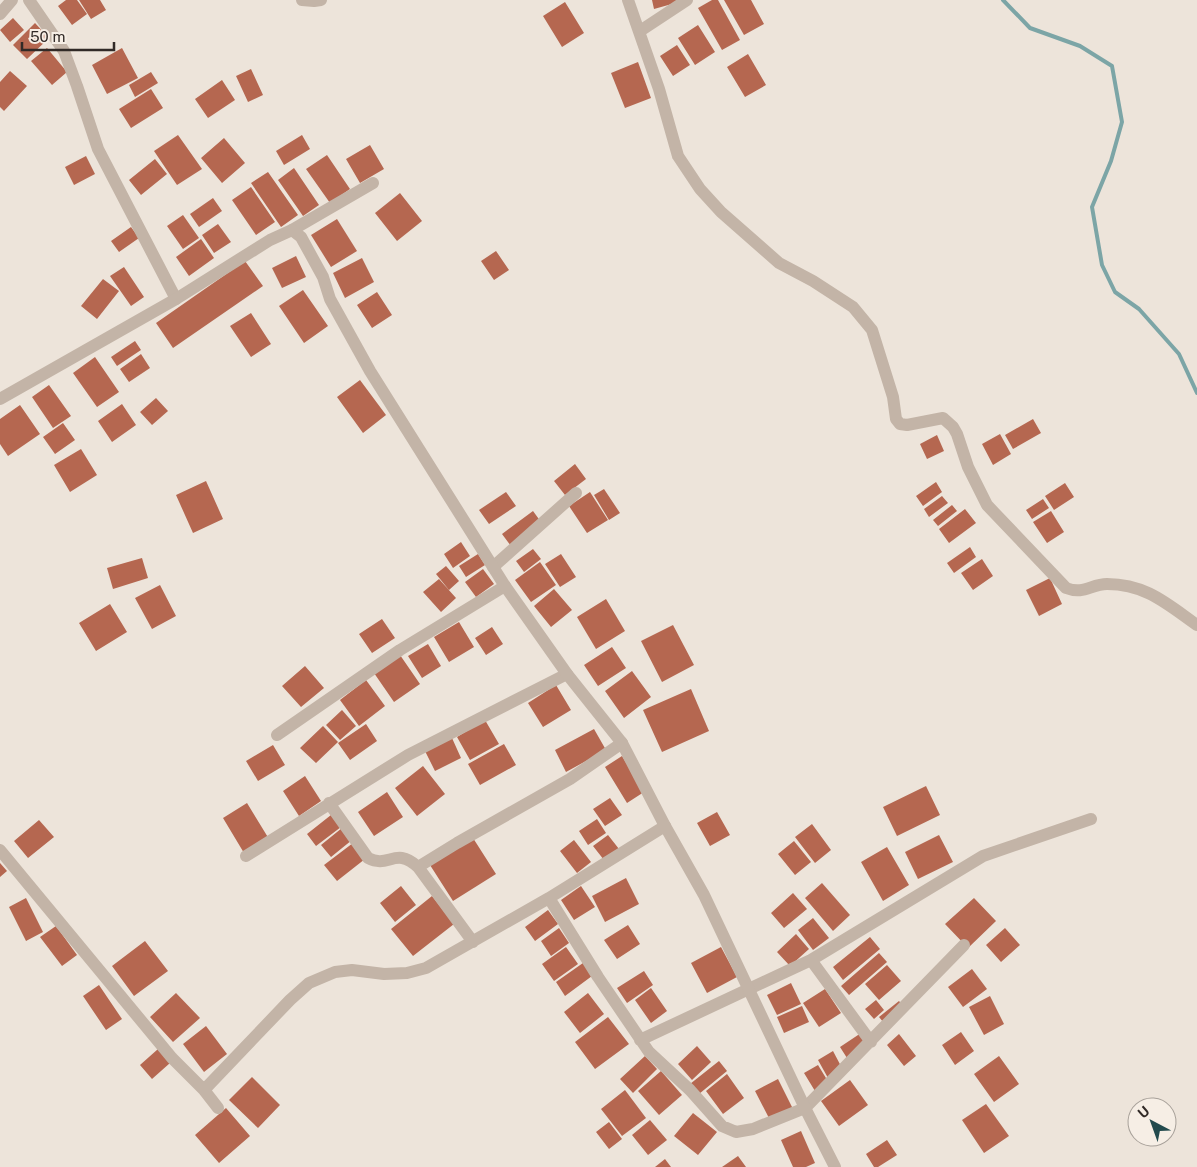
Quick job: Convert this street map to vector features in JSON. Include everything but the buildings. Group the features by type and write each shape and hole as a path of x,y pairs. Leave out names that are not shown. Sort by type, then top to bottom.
{"street":[{"path":"0,14 12,0"},
{"path":"29,0 64,51 98,149 176,299"},
{"path":"302,0 314,2 321,0"},
{"path":"628,0 659,89 678,156 700,190 721,212 780,263 813,281 853,307 865,321 872,330 893,397 896,419 900,424 907,425 943,418 949,422 957,434 968,467 987,505 1066,588 1076,592 1105,584 1130,586 1155,595 1197,625"},
{"path":"640,31 687,0"},
{"path":"0,399 176,299 270,240 292,230 373,183"},
{"path":"292,230 302,237 323,277 330,299 370,371 504,586 567,674 622,743 665,826 704,894 805,1108 835,1167"},
{"path":"493,567 576,493"},
{"path":"277,735 400,650 504,586"},
{"path":"246,856 408,755 567,674"},
{"path":"418,867 472,834 522,808 544,792 570,779 622,743"},
{"path":"329,803 368,858 374,862 401,857 411,860 473,942"},
{"path":"640,1040 811,960 982,856 1090,819"},
{"path":"204,1090 290,1000 309,983 335,972 352,970 384,974 407,973 426,968 549,898 665,826"},
{"path":"0,850 166,1051 204,1090 218,1108"},
{"path":"549,898 649,1052 690,1090 722,1126 736,1132 753,1129 805,1108 964,945"},
{"path":"811,960 871,1042"}],"waterway":[{"path":"1003,0 1030,28 1080,46 1112,66 1122,122 1111,161 1092,207 1102,265 1115,292 1139,309 1179,354 1197,393"}]}
